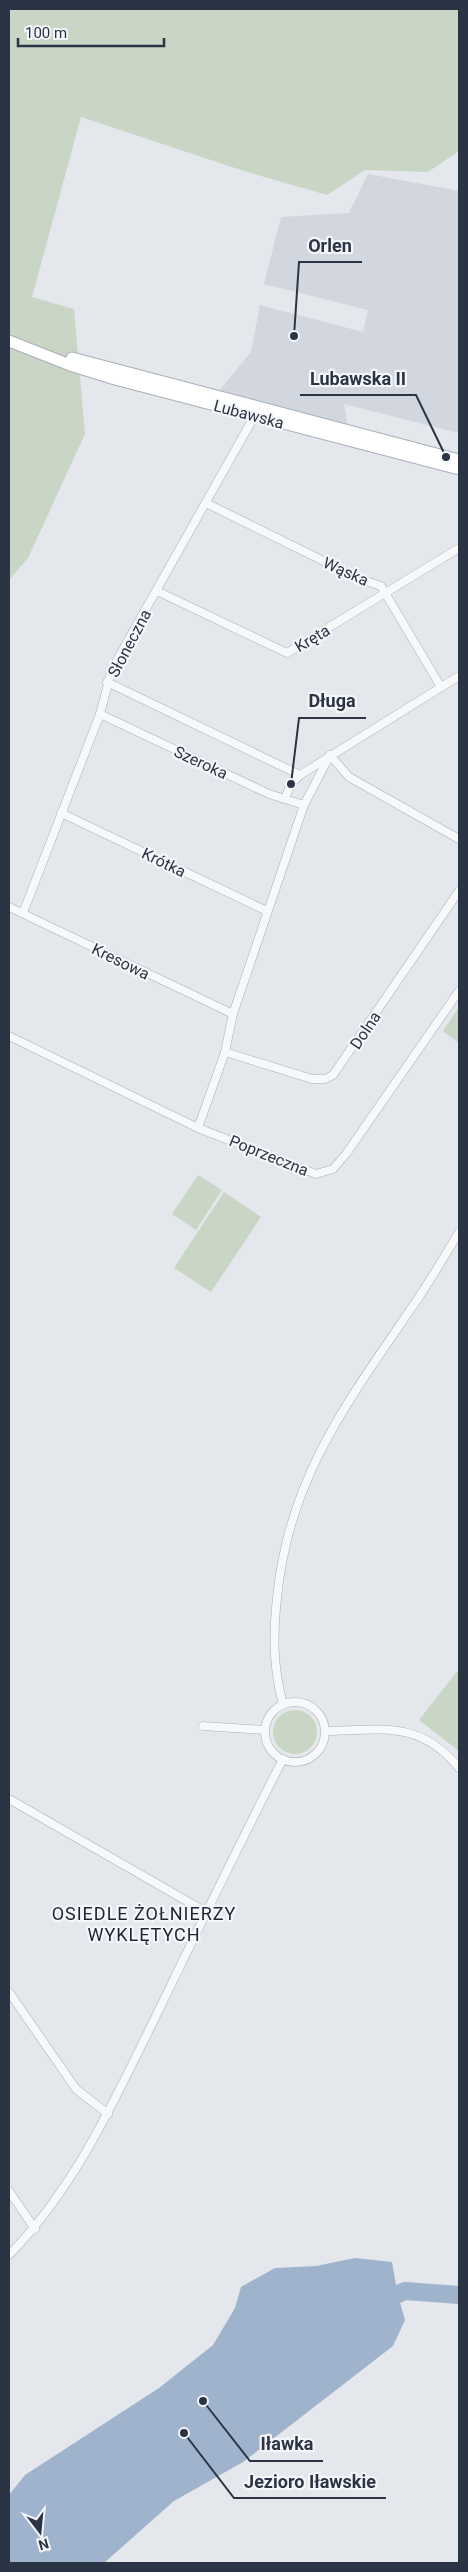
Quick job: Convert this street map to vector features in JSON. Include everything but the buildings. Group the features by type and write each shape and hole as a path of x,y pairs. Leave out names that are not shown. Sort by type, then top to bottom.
{"main road":[{"name":"Lubawska","path":"9,341 79,368 459,469"},
{"name":"Lubawska","path":"42,353 72,358 459,460"},
{"path":"255,415 261,410 269,409"}],"street":[{"name":"Słoneczna","path":"22,913 100,714 112,669 158,591 255,415"},
{"name":"Wąska","path":"206,503 360,578 381,586 442,687"},
{"name":"Kręta","path":"158,591 286,653 459,548"},
{"path":"285,798 291,784 300,775 459,678"},
{"name":"Szeroka","path":"108,682 300,775"},
{"name":"Szeroka","path":"100,714 269,794 304,805"},
{"path":"198,1128 225,1052 233,1014 304,805 330,755"},
{"path":"330,755 349,777 459,839"},
{"name":"Krótka","path":"61,812 267,911"},
{"name":"Dolna","path":"225,1052 312,1078 325,1079 333,1075 459,891"},
{"name":"Kresowa","path":"9,907 233,1014"},
{"name":"Poprzeczna","path":"9,1036 198,1128 303,1171 316,1174 333,1169 459,991"},
{"path":"284,1704 273,1655 274,1625 280,1569 296,1507 310,1472 332,1427 420,1295 459,1232"},
{"path":"296,1701 310,1705 321,1715 326,1731 324,1744 315,1756 302,1762 283,1759 274,1754 266,1742 265,1730 270,1714 284,1704 296,1701"},
{"path":"203,1726 265,1730"},
{"path":"326,1731 388,1730 420,1736 435,1744 459,1768"},
{"path":"9,2255 35,2229 69,2180 108,2114 283,1759"},
{"path":"9,1799 206,1912"},
{"path":"9,1992 76,2089 108,2114"},
{"path":"9,2191 35,2229"}],"shaded area":[{"path":"368,174 459,191 459,433 344,404 348,426 218,392 251,352 260,305 363,332 368,310 264,284 281,217 349,213"}],"green space":[{"path":"9,9 459,9 459,151 428,172 365,170 327,195 244,171 81,117 32,297 74,309 85,434 28,558 9,580"},
{"path":"459,1007 459,1043 443,1031"},
{"path":"198,1175 222,1190 196,1230 172,1214"},
{"path":"224,1192 261,1217 211,1292 174,1268"},
{"path":"459,1669 459,1751 419,1720"},
{"path":"295,1710 307,1714 313,1720 317,1732 313,1744 307,1750 295,1754 283,1750 277,1744 273,1732 277,1720 283,1714"}],"water":[{"path":"355,2258 392,2262 398,2296 405,2320 393,2346 243,2462 174,2501 104,2563 9,2563 9,2495 25,2475 159,2388 213,2345 235,2308 241,2287 275,2268 316,2266"}],"waterway":[{"path":"375,2304 405,2291 459,2295"}],"place":[{"name":"Orlen","path":"294,336"},
{"name":"Lubawska II","path":"446,457"},
{"name":"Długa","path":"291,784"},
{"name":"Iławka","path":"203,2401"},
{"name":"Jezioro Iławskie","path":"184,2433"}],"district":[{"name":"OSIEDLE ŻOŁNIERZY WYKLĘTYCH","path":"144,1924"}]}
